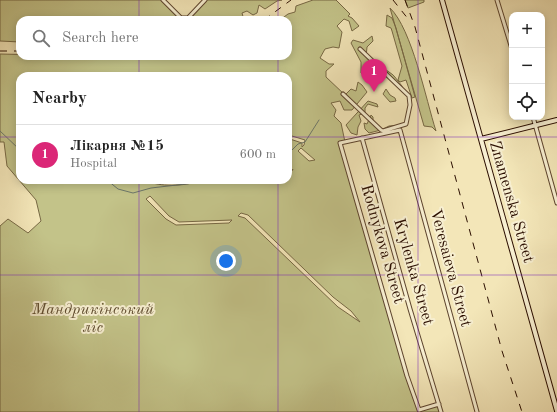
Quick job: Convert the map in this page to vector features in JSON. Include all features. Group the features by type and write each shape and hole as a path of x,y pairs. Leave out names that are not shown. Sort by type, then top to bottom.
{"main road":[{"name":"Znamenska Street","path":"442,0 557,412"},
{"path":"481,139 557,120"}],"street":[{"path":"163,0 179,16"},
{"path":"190,16 205,0"},
{"path":"497,0 512,48"},
{"path":"360,49 409,96 410,101 406,124 383,131 381,130 375,135"},
{"path":"343,94 381,130"},
{"path":"533,120 557,203"},
{"name":"Rodnykova Street","path":"400,130 340,143 407,376 419,410 439,404"},
{"name":"Veresaieva Street","path":"400,130 477,412"},
{"name":"Krylenka Street","path":"362,138 441,412"}],"green space":[{"path":"0,0 163,0 179,16 16,16 16,42 0,41"},
{"path":"205,0 282,0 277,1 265,9 259,5 257,13 253,15 247,11 242,13 243,16 190,16"},
{"name":"Мандрикінський ліс","path":"313,0 336,0 350,14 348,16 352,18 359,26 352,31 349,21 344,19 337,26 342,32 339,48 333,47 325,49 320,58 329,64 334,64 326,71 326,77 345,95 351,89 356,91 358,82 367,92 352,110 344,110 340,101 331,103 336,110 334,116 341,123 345,142 340,143 407,375 419,410 439,404 441,412 0,412 0,226 8,219 28,233 41,221 36,200 22,184 292,184 292,140 302,143 302,147 305,140 292,136 292,72 16,72 16,177 7,166 4,142 0,142 0,54 16,54 16,60 292,60 292,16 285,16 295,12 296,6","holes":["301,148 315,160 309,161 298,151","150,196 169,216 179,222 232,220 229,223 176,225 166,219 146,199","241,213 248,215 333,297 351,311 360,322 338,307 245,218 238,216"]},
{"path":"405,0 424,0 424,2 408,8"},
{"path":"390,8 398,18 412,48 436,131 432,127 424,126"},
{"path":"387,15 392,18 396,28 415,97 412,98 406,80 400,82 398,80 402,66 391,28 386,26"},
{"path":"372,36 373,41 367,47 366,57 391,73 402,86 402,89 387,74 370,79 361,73 361,62 351,43 353,40 363,43"},
{"path":"386,89 396,101 390,102 383,94"},
{"path":"368,101 377,104 378,107 368,104 365,108 365,113 359,115 361,121 358,127 357,135 351,133 346,125"},
{"path":"371,115 373,117 373,125 381,130 369,133 365,129 364,123 367,124"},
{"path":"401,125 381,130 389,126"}],"waterway":[{"path":"292,150 298,144 305,142 319,120"},
{"path":"0,131 16,146"},
{"path":"112,184 118,189 133,193 151,188 185,184"}],"railway":[{"path":"269,16 291,0"},
{"path":"393,0 409,20"},
{"path":"405,0 415,27 502,351 522,412"},
{"path":"0,51 16,51"}],"place":[{"name":"Лікарня №15","path":"374,92"}]}
